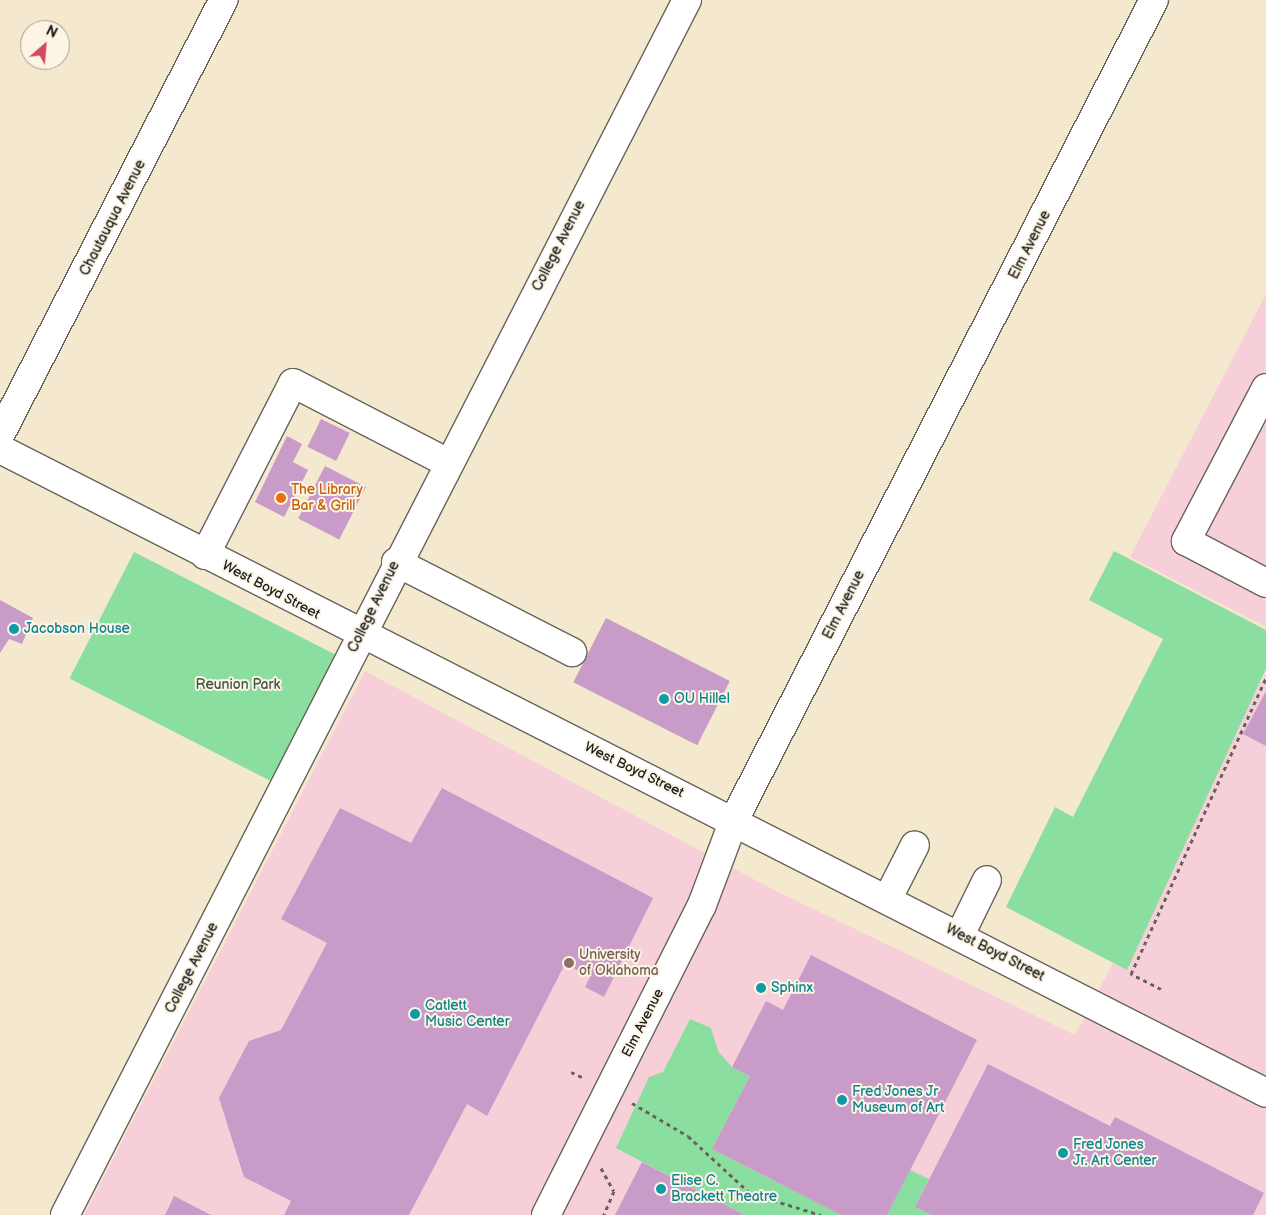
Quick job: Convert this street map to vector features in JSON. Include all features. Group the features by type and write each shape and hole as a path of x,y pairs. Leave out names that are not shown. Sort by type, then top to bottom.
{"street":[{"name":"Chautauqua Avenue","path":"0,434 224,0"},
{"name":"College Avenue","path":"65,1215 396,562 687,0"},
{"name":"Elm Avenue","path":"546,1215 702,905 734,820 1154,0"},
{"path":"205,555 292,383 448,463"},
{"path":"1266,388 1186,541 1266,583"},
{"name":"West Boyd Street","path":"0,449 360,635 960,934 1266,1093"},
{"path":"396,562 572,652"},
{"path":"888,898 915,845"},
{"path":"960,934 987,880"}],"path":[{"path":"1161,989 1131,974 1266,678"},
{"path":"572,1072 688,1136 750,1193 821,1215"},
{"path":"601,1168 614,1191 604,1215"}],"shaded area":[{"path":"1266,294 1266,627 1130,557"},
{"name":"University of Oklahoma","path":"365,671 774,890 1075,1035 1266,673 1266,1215 84,1215"}],"green space":[{"path":"1114,551 1266,630 1266,669 1127,970 1006,907 1055,807 1073,817 1163,639 1089,600"},
{"name":"Reunion Park","path":"134,552 337,656 273,782 70,679"},
{"path":"690,1019 711,1028 718,1051 732,1067 750,1076 712,1149 841,1215 745,1215 616,1148 649,1077 663,1072"},
{"path":"910,1170 929,1179 915,1207 931,1215 887,1215"}],"building":[{"path":"321,419 350,433 336,461 307,447"},
{"path":"287,436 302,444 293,462 308,470 284,517 255,502"},
{"path":"325,466 366,487 339,539 298,519"},
{"name":"Jacobson House","path":"0,600 33,618 22,644 9,639 0,653"},
{"name":"OU Hillel","path":"606,618 730,681 697,745 573,682"},
{"path":"1266,691 1266,746 1243,734"},
{"name":"Catlett Music Center","path":"442,788 653,898 604,997 585,987 590,977 565,964 487,1116 467,1104 409,1215 284,1215 291,1201 244,1177 219,1098 249,1041 281,1030 327,943 281,919 340,808 411,843"},
{"name":"Fred Jones Jr Museum of Art","path":"811,955 977,1040 887,1215 841,1215 712,1149 750,1076 732,1067 766,1001 783,1010"},
{"name":"Fred Jones Jr. Art Center","path":"988,1064 1110,1126 1115,1117 1264,1193 1253,1215 931,1215 915,1207"},
{"name":"Elise C. Brackett Theatre","path":"642,1162 745,1215 615,1215"},
{"path":"174,1196 211,1215 165,1215"}],"place":[{"name":"The Library Bar & Grill","path":"281,498"},
{"name":"Jacobson House","path":"14,629"},
{"name":"OU Hillel","path":"664,699"},
{"name":"University of Oklahoma","path":"569,963"},
{"name":"Sphinx","path":"761,988"},
{"name":"Catlett Music Center","path":"415,1014"},
{"name":"Fred Jones Jr Museum of Art","path":"842,1100"},
{"name":"Fred Jones Jr. Art Center","path":"1063,1153"},
{"name":"Elise C. Brackett Theatre","path":"661,1189"}]}
